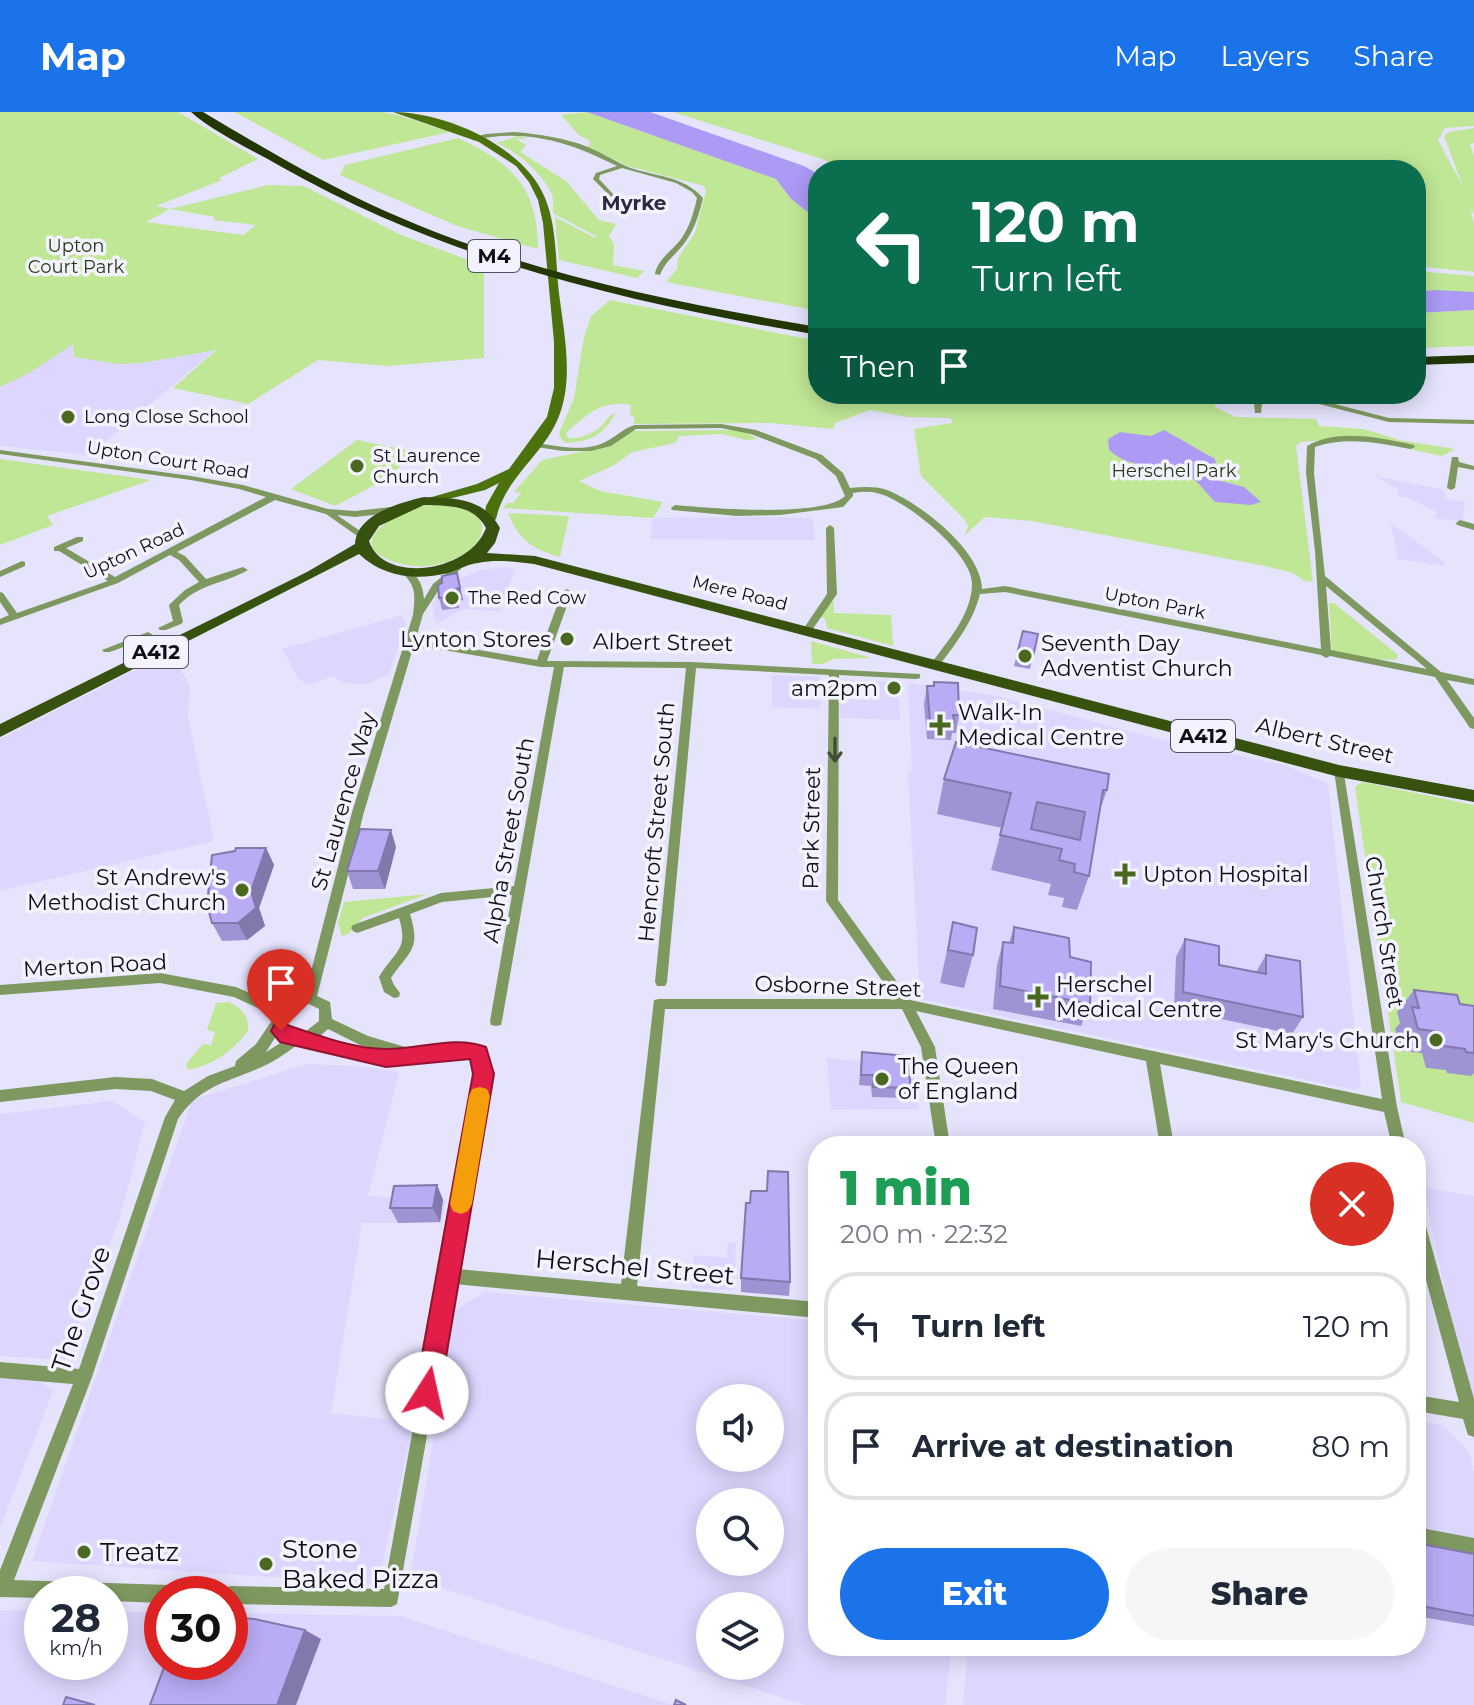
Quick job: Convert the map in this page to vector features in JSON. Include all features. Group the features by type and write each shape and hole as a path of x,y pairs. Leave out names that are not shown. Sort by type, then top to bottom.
{"highway":[{"name":"M4","path":"196,112 362,205 466,247 615,290 808,329"},
{"name":"M4","path":"217,112 372,198 479,240 544,261 657,290 808,319"},
{"path":"1426,361 1474,359"},
{"path":"1426,373 1474,371"}],"main road":[{"path":"397,112 473,138 504,154 531,180 542,201 557,318 560,354 557,400 552,419 536,445 494,500 488,544 466,561 444,568 405,571 380,564 368,556 363,541 377,518 391,510 481,487 516,470"},
{"path":"424,501 458,502 483,511 492,523"},
{"name":"A412","path":"492,523 507,543 535,560"},
{"name":"A412","path":"0,731 312,575 363,541"},
{"name":"A412","path":"466,561 498,556 535,560"},
{"name":"Mere Road","path":"535,560 935,665"},
{"name":"A412","path":"312,575 380,564"},
{"name":"Albert Street","path":"935,665 1339,771 1474,796"}],"street":[{"path":"473,138 495,132 512,133 584,148 621,166 692,187 700,198 688,238 659,267 658,274"},
{"path":"611,195 596,179 598,174 621,166"},
{"path":"1258,404 1258,411"},
{"path":"1327,404 1389,420 1474,422"},
{"path":"536,445 590,449 609,443 635,427 739,428 819,457 840,475 849,496 840,505 780,512 737,513 675,508"},
{"path":"1326,655 1310,473 1311,446 1323,441 1357,438 1411,447"},
{"name":"Upton Court Road","path":"0,452 160,473 275,496 327,512 355,514 391,510"},
{"path":"1451,488 1455,461 1474,468"},
{"path":"848,491 865,489 883,492 910,507 969,560 977,576 977,592 962,628 935,665"},
{"name":"Upton Road","path":"0,622 115,581 173,553 275,496"},
{"name":"Upton Court Road","path":"327,512 363,541"},
{"path":"1460,523 1474,527"},
{"path":"807,631 832,594 830,528"},
{"path":"80,539 57,550 115,581"},
{"path":"173,553 182,558 204,582"},
{"name":"St Laurence Way","path":"418,615 436,586 466,561"},
{"path":"0,574 22,564"},
{"path":"163,628 178,622 174,605 182,595 204,582 243,570"},
{"name":"St Laurence Way","path":"310,999 358,812 418,615 419,586 414,576 405,571"},
{"name":"Upton Park","path":"1321,577 1436,672"},
{"name":"Upton Park","path":"977,592 1005,589 1389,668 1436,672 1474,682"},
{"path":"541,664 567,592"},
{"path":"0,595 15,617"},
{"path":"107,650 148,635"},
{"path":"120,645 133,663"},
{"name":"Albert Street","path":"410,645 438,646 541,664 691,665 916,676"},
{"name":"Alpha Street South","path":"496,1021 559,665"},
{"name":"Hencroft Street South","path":"661,982 691,665"},
{"name":"Park Street","path":"834,672 832,901 906,1004 928,1047 941,1136"},
{"path":"1436,672 1474,726"},
{"name":"Church Street","path":"1339,771 1397,1136"},
{"path":"357,928 441,898 519,890"},
{"path":"394,993 388,988 385,977 393,964 404,956 409,945 403,912"},
{"name":"Merton Road","path":"0,990 160,978 236,992 280,1018"},
{"path":"0,1096 115,1083 152,1085 182,1097 209,1081 233,1072 267,1058 321,1028 325,1021 325,1006 310,999 289,1005 261,1048 233,1072"},
{"name":"Osborne Street","path":"628,1294 659,1004 906,1004 1390,1107"},
{"path":"248,1595 391,1598 484,1074 479,1053 468,1049 375,1056 281,1031 280,1018"},
{"path":"325,1021 365,1041 418,1055"},
{"path":"1152,1056 1165,1136"},
{"name":"The Grove","path":"1,1588 84,1377 172,1117 182,1097"},
{"path":"1426,1251 1473,1418"},
{"name":"Herschel Street","path":"448,1276 808,1309"},
{"path":"0,1370 84,1377"},
{"path":"1426,1406 1473,1418"},
{"path":"1426,1538 1474,1547"},
{"path":"1,1588 144,1593"}],"shaded area":[{"path":"587,112 650,112 804,166 808,168 808,212 791,199 776,179"},
{"path":"1426,291 1474,292 1474,310 1426,312"},
{"name":"Long Close School","path":"75,332 215,350 90,455 0,446 0,388"},
{"path":"1164,430 1215,459 1216,463 1199,470 1202,476 1244,487 1261,502 1251,505 1215,502 1186,474 1171,468 1136,464 1109,450 1108,439 1120,432 1151,436"},
{"path":"1375,476 1440,489 1445,492 1445,498 1465,502 1462,522 1435,518 1437,512 1399,496 1397,488"},
{"path":"653,518 810,518 813,520 815,540 650,539"},
{"path":"1391,523 1445,563 1446,566 1398,559"},
{"path":"505,567 515,570 500,611 464,609 436,624 432,605 441,587 480,570"},
{"path":"402,615 406,624 389,674 367,684 342,683 334,676 308,685 299,679 282,649"},
{"path":"171,652 190,686 188,717 214,841 0,891 0,739"},
{"path":"772,675 820,677 820,709 772,707"},
{"path":"840,679 898,682 900,720 840,718"},
{"name":"Upton Hospital","path":"908,683 998,696 1139,734 1287,766 1328,784 1361,1086 1355,1090 920,999 908,772 912,771"},
{"path":"827,1058 912,1067 919,1109 831,1110"},
{"path":"307,1064 399,1072 368,1196 446,1200 442,1223 362,1223 331,1413 414,1422 378,1584 32,1561 192,1100"},
{"path":"112,1101 145,1122 120,1217 65,1360 0,1356 0,1114"},
{"path":"1426,1188 1474,1196 1474,1413 1470,1413"},
{"path":"728,1242 736,1243 734,1290 692,1288 694,1255 727,1258"},
{"path":"485,1292 808,1320 808,1656 951,1656 945,1705 805,1705 727,1680 784,1680 784,1592 696,1592 696,1670 410,1578 455,1310"},
{"path":"0,1377 38,1380 53,1391 0,1528"},
{"path":"1426,1422 1443,1425 1469,1452 1474,1473 1474,1539 1426,1530"},
{"path":"1426,1550 1474,1560 1474,1705 963,1705 967,1656 1426,1656"},
{"path":"0,1610 24,1611 24,1680 128,1680 128,1612 144,1612 144,1680 248,1680 248,1613 400,1616 673,1705 0,1705"}],"green space":[{"name":"Upton Court Park","path":"0,112 178,112 258,159 219,178 222,180 156,206 170,209 268,185 304,186 399,234 484,266 484,358 388,366 318,360 248,404 173,388 216,350 118,364 74,357 73,344 29,373 0,387","holes":["170,209 215,217 213,220 256,225 243,235 146,222"]},
{"path":"234,112 383,112 450,132 323,160"},
{"path":"587,112 776,179 791,199 808,212 808,309 666,282 677,269 678,258 695,233 706,191 704,186 628,166 588,147 591,142 579,135 561,115"},
{"path":"673,112 1474,112 1474,126 1445,128 1438,140 1463,187 1444,136 1449,132 1474,128 1474,143 1470,144 1474,156 1474,215 1470,206 1474,224 1474,272 1426,267 1426,160 825,160"},
{"path":"518,136 529,138 516,139 526,145 520,152 566,181 599,220 616,224 609,236 614,244 613,265 644,271 637,278 559,260 555,217 596,236 554,214 552,195 543,180 520,157 496,143"},
{"path":"458,138 493,157 518,180 533,209 538,249 457,226 340,175 345,165"},
{"path":"1426,272 1474,276 1474,292 1426,292"},
{"name":"Herschel Park","path":"610,300 808,339 808,404 1215,404 1215,407 1235,417 1316,419 1319,426 1364,429 1399,440 1455,449 1442,456 1357,438 1301,442 1296,446 1313,582 1265,566 1032,521 985,517 965,535 968,526 964,519 921,476 914,429 952,423 951,418 907,417 870,410 835,423 833,429 770,423 633,424 635,417 630,416 631,405 611,404 595,410 566,433 568,438 586,435 597,430 609,416 616,413 601,432 589,439 565,443 559,436 560,431 574,398 584,337 591,316"},
{"path":"1474,310 1474,346 1426,348 1426,312"},
{"path":"743,430 757,439 746,440 722,434 679,436 675,443 632,452 613,466 579,481 600,491 663,502 653,518 503,508 507,503 513,503 521,493 514,492 542,460 609,446 632,431"},
{"path":"357,440 416,452 386,479 335,506 291,489"},
{"path":"0,459 151,480 47,516 53,525 0,545"},
{"path":"425,505 458,508 476,516 482,528 478,541 465,553 446,562 423,566 398,563 381,556 373,547 378,530 400,514"},
{"path":"508,513 569,516 560,557 542,551 522,537"},
{"path":"833,597 834,613 891,615 893,646 827,628 825,618 819,617"},
{"path":"1329,603 1334,603 1398,655 1396,660 1337,658 1332,653"},
{"path":"811,641 872,658 833,659 823,664 812,664"},
{"path":"1362,782 1474,805 1474,1123 1401,1102 1355,787"},
{"path":"428,894 363,918 342,936 338,923 344,902"},
{"path":"291,962 280,988 268,993 256,989 255,980 259,976"},
{"path":"229,1002 244,1014 248,1031 221,1056 206,1065 188,1070 186,1064 203,1044 211,1045 215,1032 207,1030 216,1003"}],"building":[{"path":"457,573 460,588 456,589 457,596 439,598 438,585 442,583 442,576"},
{"path":"1023,631 1038,634 1033,657 1017,654"},
{"path":"934,682 958,683 959,715 953,715 954,722 930,721 927,686 934,686"},
{"path":"956,742 1109,774 1107,790 1103,790 1089,876 1074,872 1075,864 1059,860 1062,849 1000,835 1011,793 944,779","holes":["1037,802 1085,812 1080,840 1031,829"]},
{"path":"360,829 391,830 378,871 347,871"},
{"path":"236,848 266,848 251,891 256,908 238,923 212,923 207,905 212,855 235,851"},
{"path":"953,922 977,928 973,955 948,950"},
{"path":"1014,927 1069,938 1070,957 1091,962 1090,1004 1000,986 1003,942 1013,943"},
{"path":"1185,939 1219,946 1219,965 1266,974 1266,955 1300,961 1303,1017 1183,992"},
{"path":"1414,990 1457,995 1460,1004 1474,1006 1474,1053 1444,1046 1440,1032 1418,1029 1412,1007 1419,1008"},
{"path":"862,1052 907,1056 911,1088 873,1087 873,1075 861,1075"},
{"path":"768,1171 788,1172 790,1282 741,1278 746,1203 750,1203 751,1191 767,1191"},
{"path":"437,1185 433,1208 390,1208 394,1186"},
{"path":"1426,1545 1474,1554 1474,1616 1426,1607"},
{"path":"248,1618 305,1630 277,1705 150,1705 159,1680 248,1680"},
{"path":"66,1697 95,1705 63,1705"}],"slow traffic":[{"path":"461,1204 480,1096"}],"place":[{"name":"Long Close School","path":"68,417"},
{"name":"St Laurence Church","path":"357,466"},
{"name":"The Red Cow","path":"452,598"},
{"name":"Lynton Stores","path":"567,639"},
{"name":"Seventh Day Adventist Church","path":"1025,656"},
{"name":"am2pm","path":"894,688"},
{"name":"Walk-In Medical Centre","path":"940,725"},
{"name":"Upton Hospital","path":"1125,874"},
{"name":"St Andrew's Methodist Church","path":"242,890"},
{"name":"Herschel Medical Centre","path":"1038,997"},
{"name":"St Mary's Church","path":"1436,1040"},
{"name":"The Queen of England","path":"882,1079"},
{"name":"Treatz","path":"84,1552"},
{"name":"Stone Baked Pizza","path":"266,1564"}],"district":[{"name":"Myrke","path":"634,203"}],"route":[{"path":"281,1031 287,1036 305,1037 352,1052 386,1058 468,1049 479,1053 484,1074 427,1393"}]}
